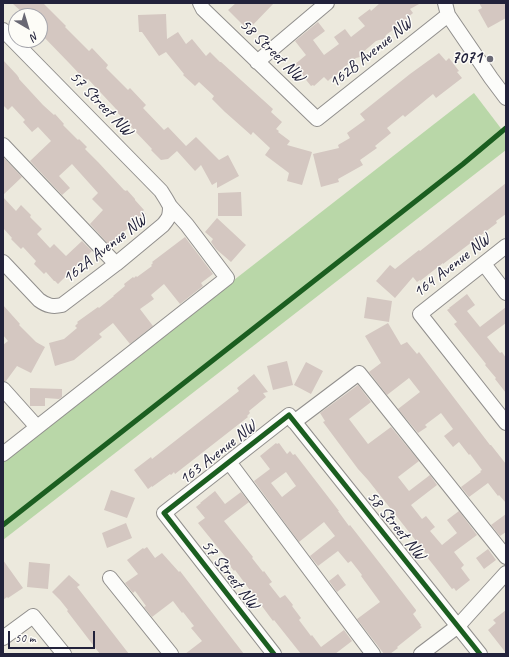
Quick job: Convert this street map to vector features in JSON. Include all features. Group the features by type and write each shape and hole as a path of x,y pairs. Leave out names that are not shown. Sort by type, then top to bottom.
{"street":[{"path":"257,62 327,3"},
{"name":"58 Street NW","path":"202,6 257,62 317,119"},
{"path":"446,9 491,78 506,98"},
{"name":"162B Avenue NW","path":"317,119 446,9"},
{"name":"57 Street NW","path":"3,30 161,192 170,206 187,225 227,278 37,427"},
{"path":"3,145 116,264"},
{"name":"162A Avenue NW","path":"3,262 44,304 50,306 62,305 163,226 169,218 170,206"},
{"name":"164 Avenue NW","path":"506,246 420,314 506,423"},
{"path":"484,264 506,293"},
{"name":"163 Avenue NW","path":"164,512 229,462 358,373 506,557"},
{"path":"3,389 37,427 3,454"},
{"name":"58 Street NW","path":"292,418 480,654"},
{"path":"229,462 373,654"},
{"name":"57 Street NW","path":"164,512 274,654"},
{"path":"421,654 458,626 506,573"},
{"path":"110,578 171,654"},
{"path":"3,638 33,616 64,654"}],"green space":[{"path":"474,93 506,135 506,150 3,540 3,460"}],"building":[{"path":"12,3 43,3 48,8 17,8"},
{"path":"236,3 274,3 248,30 228,10"},
{"path":"380,3 421,3 410,9 413,13 406,21 386,35 384,39 376,41 362,53 364,56 356,58 328,81 324,77 314,86 311,86 294,65 306,55 295,41 318,22 325,31 313,40 324,55 339,44 334,37 345,29 351,37 365,26 358,18 370,9 371,11"},
{"path":"479,3 506,3 506,18 488,28 478,10 482,8"},
{"path":"48,8 89,51 92,48 108,65 106,68 128,90 130,88 146,105 143,108 164,130 168,127 186,146 196,137 219,160 228,155 239,176 217,188 217,182 212,185 201,165 195,171 177,151 168,159 161,160 88,79 86,81 48,41"},
{"path":"166,14 167,39 178,32 186,44 192,39 206,56 210,52 273,109 271,112 282,122 276,129 290,141 287,145 312,152 302,185 287,181 289,173 265,155 270,148 253,132 251,135 225,112 212,99 214,96 199,82 195,86 183,75 184,74 166,52 159,56 142,32 139,32 138,15"},
{"path":"439,53 446,61 449,58 459,71 457,72 462,78 436,98 433,94 405,117 403,115 387,128 391,133 375,146 377,148 360,160 363,165 338,179 339,182 321,187 313,154 339,148 338,145 350,138 347,133 365,120 360,114"},
{"path":"3,60 43,105 54,115 55,114 64,124 63,125 87,147 85,149 124,190 127,190 144,210 143,211 146,214 109,245 90,224 103,210 92,199 98,193 72,164 59,176 70,188 62,195 30,161 51,141 38,127 32,132 23,122 25,120 12,106 8,110 3,105"},
{"path":"3,157 22,177 3,195"},
{"path":"506,183 506,214 496,221 497,223 443,264 420,281 417,282 413,277 395,298 376,281 390,265 395,269"},
{"path":"241,192 242,216 218,216 218,193"},
{"path":"3,197 16,211 21,205 31,215 30,217 42,229 37,234 50,248 54,244 66,256 82,241 92,251 58,284 46,272 44,274 34,264 36,261 23,247 21,249 11,239 12,238 3,228"},
{"path":"217,218 246,245 231,262 216,249 211,242 213,239 205,232"},
{"path":"185,237 213,274 201,283 203,286 180,304 164,284 151,295 154,299 140,309 153,326 130,344 113,323 99,334 102,337 74,360 55,366 49,343 64,339 77,328 75,326 78,323 77,322 98,307 99,308 125,286 124,284 152,266 152,262"},
{"path":"467,294 475,305 467,311 480,327 506,307 506,323 487,337 506,358 506,393 485,365 486,364 454,324 457,322 447,310"},
{"path":"367,297 392,301 389,322 364,318"},
{"path":"3,305 20,324 19,325 36,342 45,347 31,373 17,366 6,381 3,381 3,345 8,341 3,335"},
{"path":"388,323 401,345 407,342 417,354 419,352 506,464 506,503 499,495 498,496 488,483 469,497 461,487 482,470 459,442 453,447 444,436 453,429 441,413 425,425 427,427 418,433 398,409 420,392 409,378 387,395 369,372 381,363 365,336"},
{"path":"287,361 293,385 273,390 267,366"},
{"path":"306,362 323,371 311,394 294,385"},
{"path":"254,374 268,392 263,393 266,397 249,411 250,413 247,416 248,417 175,474 174,472 171,475 170,474 148,489 134,470 151,457 152,459 239,391 237,388"},
{"path":"358,385 371,402 349,419 368,444 391,427 419,461 398,477 409,491 430,475 437,485 411,505 422,519 426,516 435,527 430,531 442,545 457,533 447,520 459,511 477,535 454,552 464,565 461,568 470,580 456,591 454,588 452,589 323,422 325,421 320,413"},
{"path":"30,388 62,389 62,397 59,399 45,398 45,406 30,406"},
{"path":"276,443 279,443 287,454 290,451 293,455 295,454 349,526 350,525 416,610 413,614 422,627 390,654 384,654 357,619 380,602 351,561 348,563 338,551 318,566 310,556 335,536 324,522 299,542 254,481 270,469 260,456","holes":["286,472 296,486 282,497 271,483"]},
{"path":"111,490 135,498 127,518 104,510"},
{"path":"215,491 225,504 241,492 249,502 224,521 272,582 269,584 280,598 285,595 293,605 292,606 301,618 299,620 321,647 344,630 352,641 335,654 301,654 274,620 273,621 235,570 234,571 226,561 228,560 198,523 205,518 196,507"},
{"path":"506,514 506,532 500,536 491,525"},
{"path":"126,523 132,538 107,548 102,533"},
{"path":"147,547 155,558 162,553 179,572 180,571 244,654 185,654 202,641 191,628 194,626 183,612 182,613 173,601 152,617 144,607 146,606 135,591 133,593 125,583 138,574 127,560 143,548 144,549"},
{"path":"488,549 496,560 484,569 476,558"},
{"path":"3,560 23,588 3,600"},
{"path":"29,562 50,564 48,589 27,587"},
{"path":"338,574 346,585 337,592 329,581"},
{"path":"69,575 80,585 77,587 129,654 100,654 67,611 68,610 52,592"},
{"path":"506,610 506,653 488,630 496,623 493,620"}],"cycle path":[{"path":"3,525 463,164 506,128"},
{"path":"274,654 164,513 289,415 480,654"}],"place":[{"name":"7071","path":"490,59"}]}
